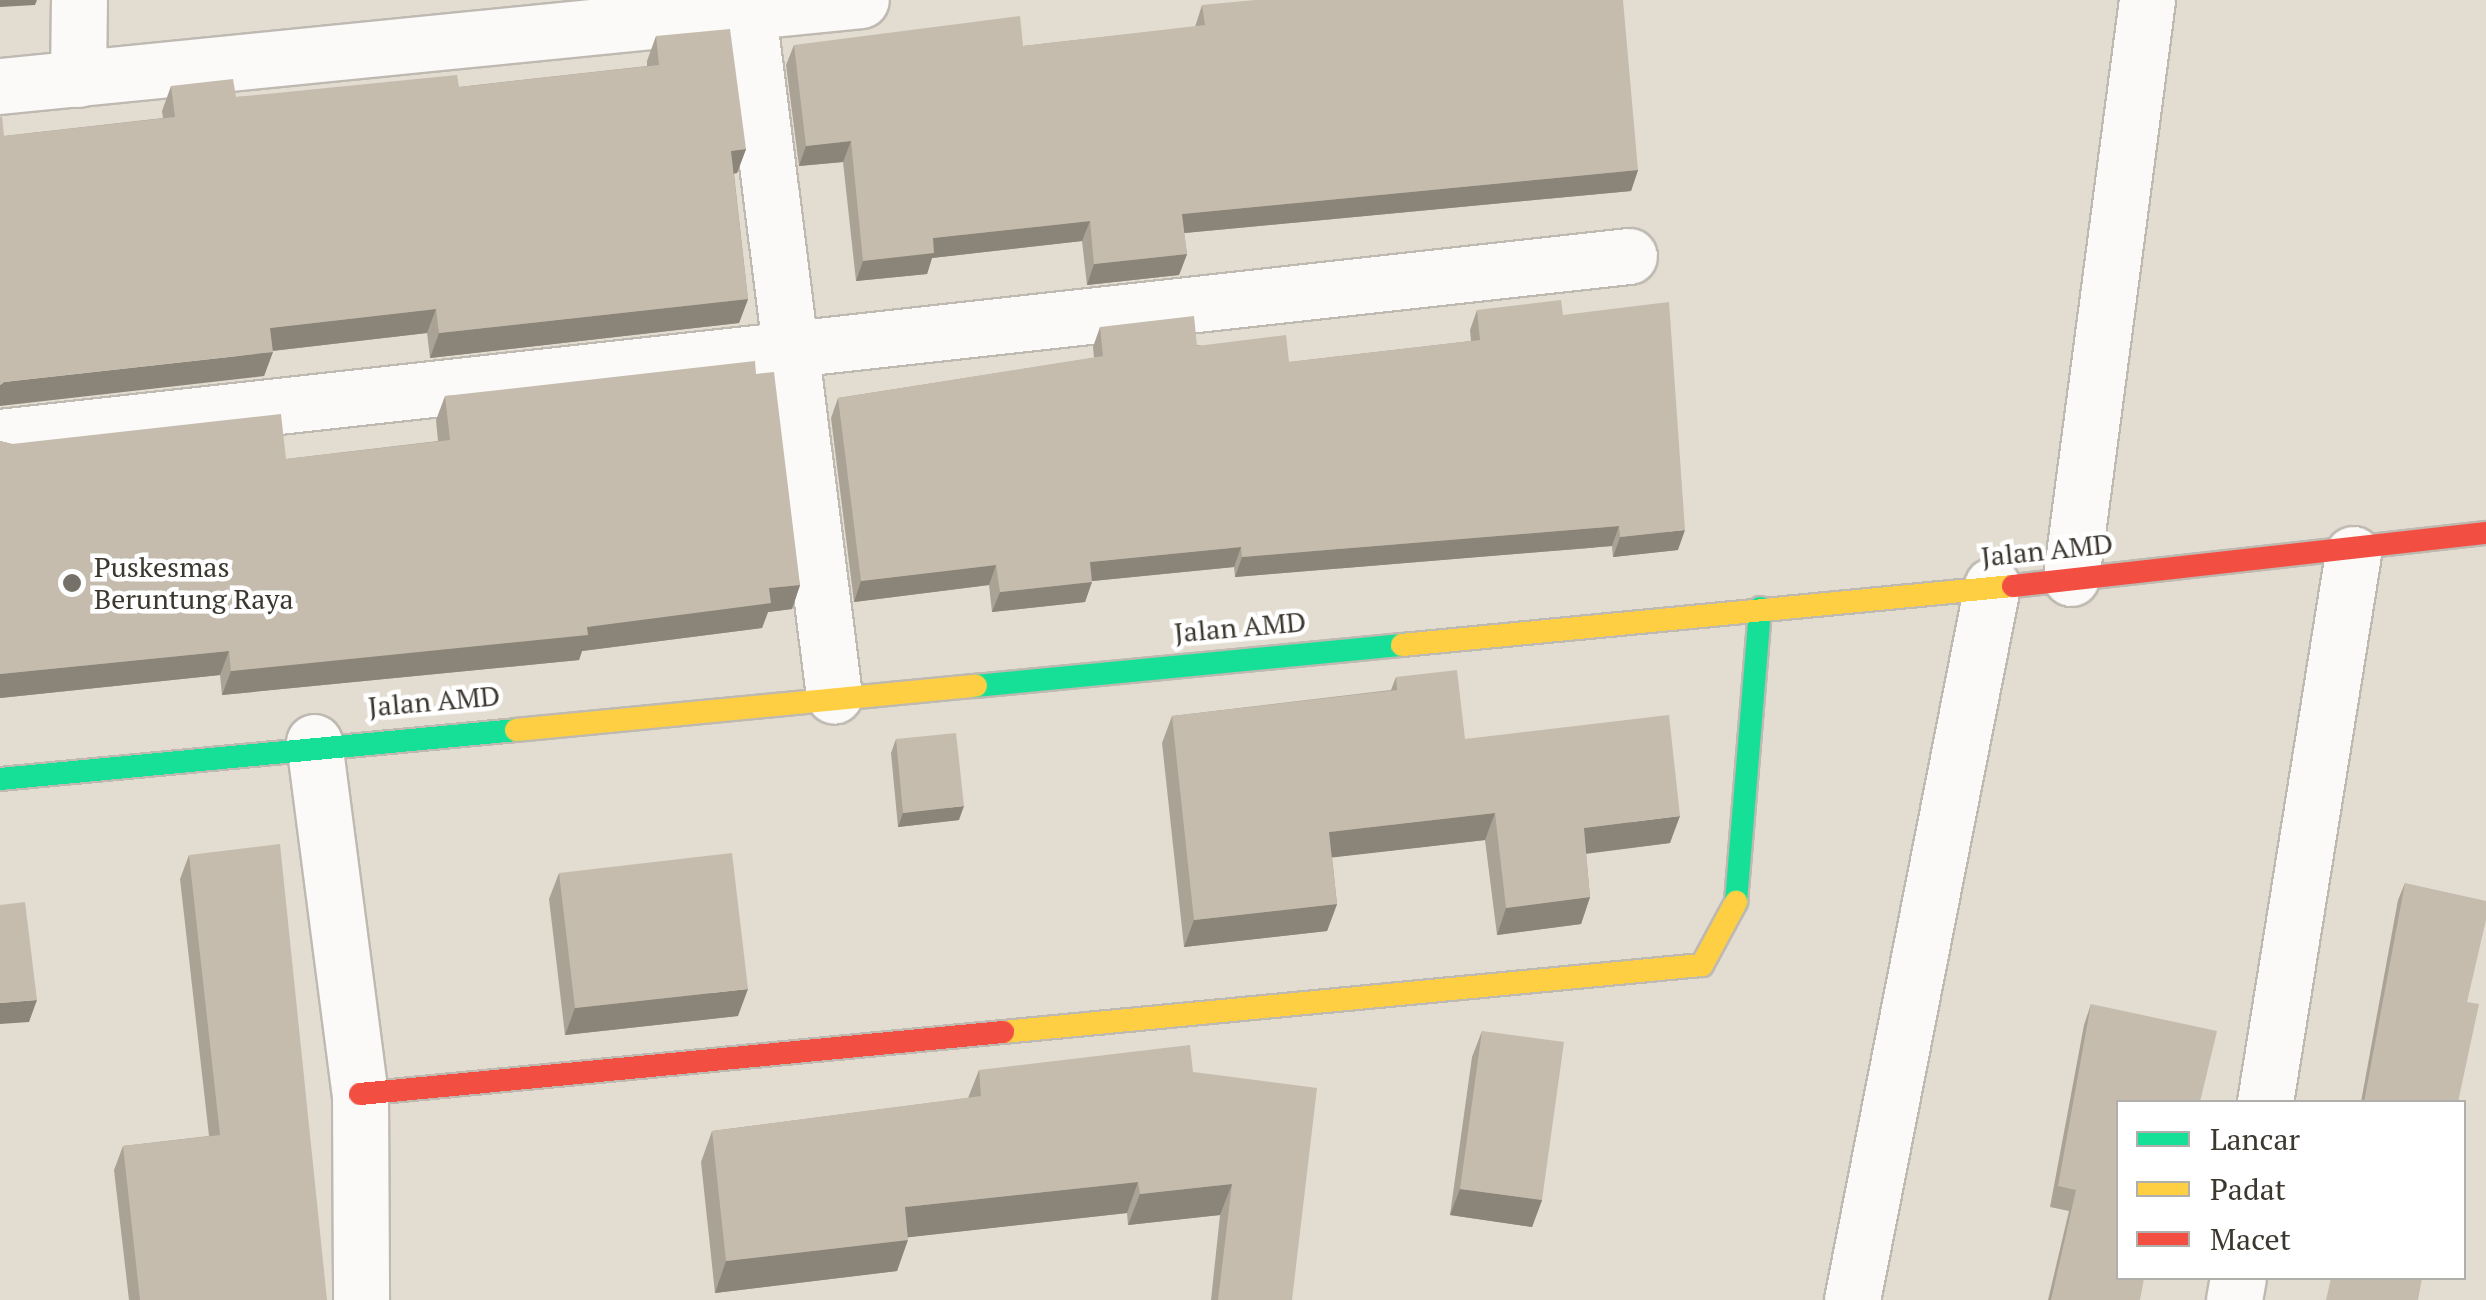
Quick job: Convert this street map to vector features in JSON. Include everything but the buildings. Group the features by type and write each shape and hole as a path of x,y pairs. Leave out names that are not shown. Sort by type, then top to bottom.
{"street":[{"path":"78,79 79,0"},
{"path":"0,86 861,0"},
{"path":"2071,578 2148,0"},
{"path":"748,13 795,342 834,696"},
{"path":"0,436 795,342 1629,256"},
{"name":"Jalan AMD","path":"0,778 314,742 2353,554 2486,533"},
{"path":"2266,1100 2353,554"},
{"path":"1852,1300 1992,586"},
{"path":"360,1094 1702,965 1735,909 1760,608"},
{"path":"314,742 360,1094 361,1300"}],"traffic: fast":[{"path":"1736,902 1760,608"},
{"path":"976,686 1402,645"},
{"path":"0,779 516,730"}],"traffic: slow":[{"path":"1402,645 2013,586"},
{"path":"516,730 976,686"},
{"path":"1003,1032 1702,965 1736,902"}],"traffic: jam":[{"path":"2013,586 2486,533"},
{"path":"360,1094 1003,1032"}],"place":[{"name":"Puskesmas Beruntung Raya","path":"72,583"}]}
